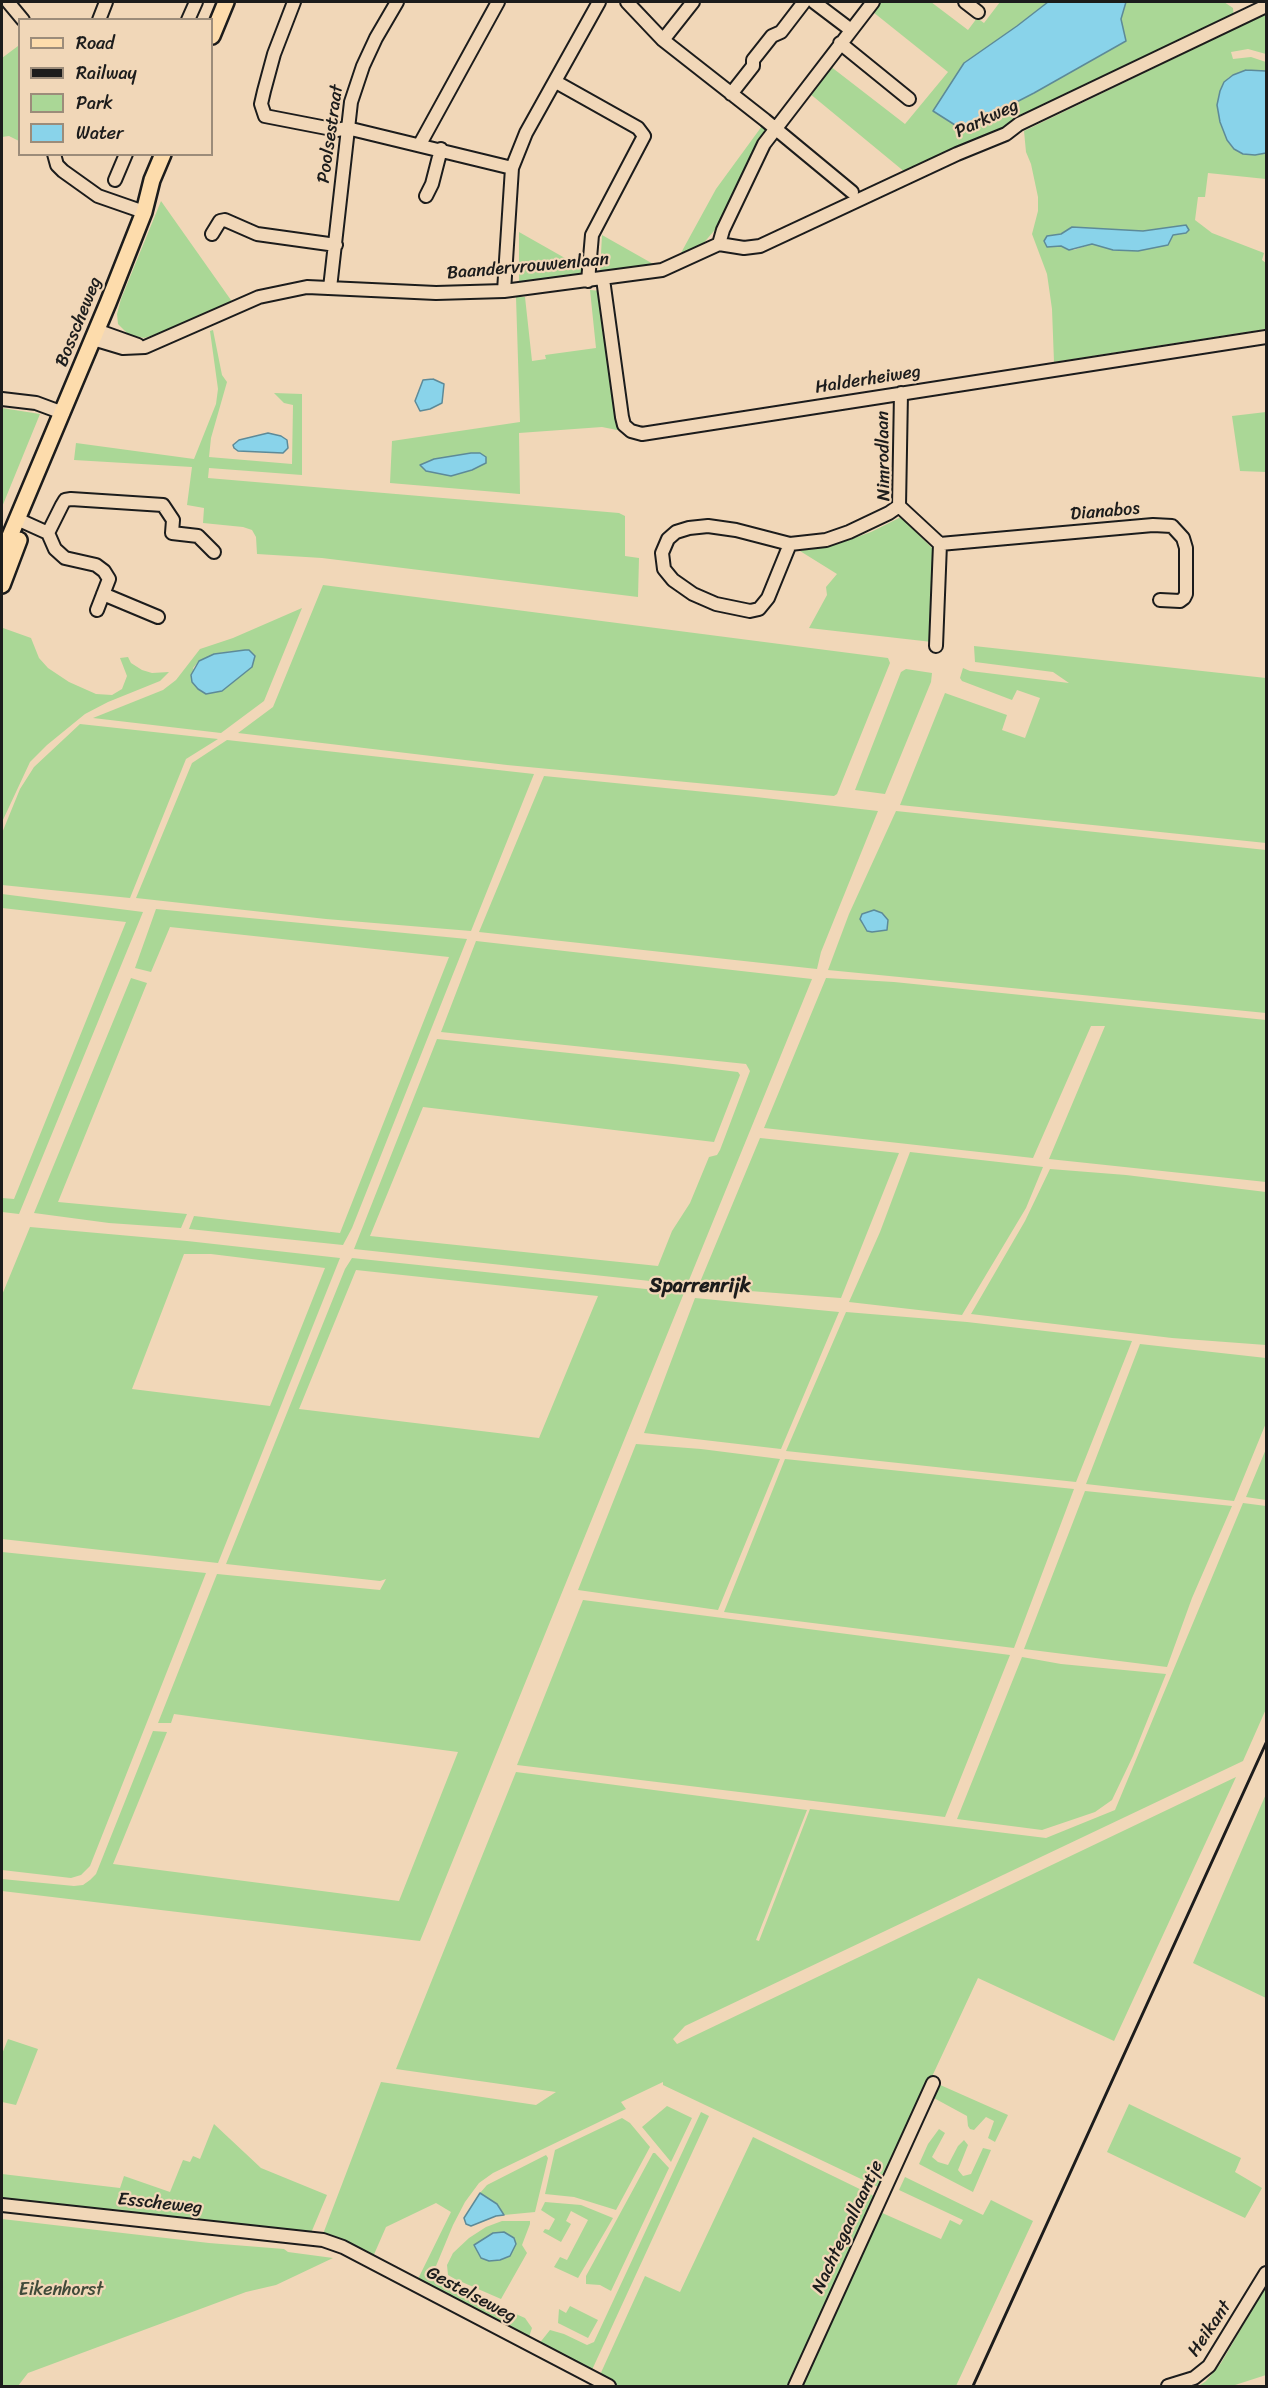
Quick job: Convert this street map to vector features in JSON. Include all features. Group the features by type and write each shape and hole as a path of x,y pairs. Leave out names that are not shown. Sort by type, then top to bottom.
{"main road":[{"path":"208,18 215,2"},
{"path":"213,34 226,2"},
{"name":"Bosscheweg","path":"144,212 140,200 140,188 151,156"},
{"name":"Bosscheweg","path":"2,555 41,484 49,446 144,212 152,180 162,156"},
{"name":"Bosscheweg","path":"2,585 22,521"}],"street":[{"path":"8,2 21,18"},
{"path":"100,18 106,2"},
{"path":"189,18 196,2"},
{"path":"294,2 274,54 261,104 264,116 337,130 347,128 512,168"},
{"name":"Poolsestraat","path":"330,288 347,128 357,79 376,38 397,2"},
{"path":"420,144 498,2"},
{"path":"504,291 512,168 526,133 599,2"},
{"path":"627,2 663,40 852,192"},
{"path":"663,40 693,2"},
{"path":"731,94 753,66 753,60 772,36 781,32 804,2"},
{"path":"814,2 851,30"},
{"path":"719,244 723,230 764,144 822,72 829,57 873,2"},
{"path":"965,2 978,12"},
{"name":"Parkweg","path":"719,244 744,248 760,246 773,241 957,154 1006,134 1018,124 1266,6"},
{"path":"840,43 909,99"},
{"path":"556,82 638,128 644,136 592,235 588,281"},
{"path":"426,196 432,184 441,149"},
{"path":"55,156 57,165 63,171 98,196 144,212"},
{"path":"115,180 125,156"},
{"path":"212,234 220,220 225,220 257,234 336,245"},
{"name":"Baandervrouwenlaan","path":"95,334 123,348 145,347 260,297 307,287 435,293 504,291 662,270 719,244"},
{"name":"Halderheiweg","path":"603,279 622,417 624,425 636,433 1266,337"},
{"name":"Nimrodlaan","path":"901,393 899,506 940,543"},
{"path":"2,399 30,402 63,413"},
{"path":"48,532 65,500 70,498 163,505 173,520 172,533 198,536 214,552"},
{"path":"790,544 768,598 759,609 750,611 716,604 693,594 673,580 664,569 662,553 668,539 676,532 689,528 708,526 736,530 790,544 826,540 849,532 899,506"},
{"path":"22,521 48,532 55,549 64,558 96,564 104,571 109,579 97,609"},
{"name":"Dianabos","path":"940,543 1153,525 1172,526 1183,538 1186,548 1186,594 1180,601 1160,600"},
{"path":"936,646 940,543"},
{"path":"103,594 158,617"},
{"name":"Nachtegaallaantje","path":"795,2386 933,2083"},
{"name":"Esscheweg","path":"2,2205 315,2239"},
{"name":"Gestelseweg","path":"315,2239 343,2247 609,2386"},
{"name":"Heikant","path":"1168,2386 1194,2378 1209,2366 1266,2273"}],"green space":[{"path":"881,2 931,2 968,30 977,18 984,23 1000,2 1048,2 1017,26 955,125 961,126 970,126 1002,110 1125,42 1121,19 1126,2 1224,2 1233,8 1234,19 1143,65 906,173 809,93 830,66 905,124 948,72 873,12"},
{"path":"1266,14 1266,54 1248,49 1231,52 1233,59 1251,57 1266,62 1266,71 1246,70 1228,78 1218,105 1220,122 1234,149 1266,153 1266,179 1208,173 1205,197 1198,197 1195,220 1212,233 1264,253 1262,260 1266,263 1266,329 1054,362 1052,309 1047,274 1032,234 1038,211 1038,197 1026,152 1024,131","holes":["1186,225 1181,234 1173,235 1169,243 1149,249 1123,251 1092,244 1074,250 1061,246 1047,247 1047,236 1061,234 1072,227 1143,231"]},
{"path":"18,46 18,140 9,136 2,137 2,58"},
{"path":"762,126 768,131 720,224 695,253 676,262 716,189"},
{"path":"161,201 233,303 168,331 144,338 129,335 118,324 117,314"},
{"path":"519,232 586,270 583,274 519,283"},
{"path":"602,235 655,265 600,272"},
{"path":"590,290 602,291 613,406 622,431 602,427 519,433 520,494 390,483 392,441 520,422 516,297 525,297 532,361 546,359 545,355 596,348","holes":["471,453 479,467 451,476 426,471 420,465"]},
{"path":"213,330 222,375 227,382 211,438 209,457 292,464 293,405 284,403 274,393 302,394 302,475 209,468 208,478 619,513 625,516 625,556 639,558 638,597 322,558 257,554 256,537 252,530 203,523 204,508 187,505 192,467 74,460 76,443 194,459 216,404 218,389 210,331"},
{"path":"2,408 40,414 2,507"},
{"path":"1266,412 1266,472 1240,471 1232,416"},
{"path":"901,517 936,552 932,642 809,628 827,595 826,587 837,574 800,551 846,541"},
{"path":"323,585 888,658 890,663 837,794 834,796 507,765 238,733 273,707"},
{"path":"302,608 264,701 221,733 93,718 163,690 176,680 200,649 233,638","holes":["233,651 221,691 206,694 193,668 199,661 214,654"]},
{"path":"3,628 31,638 39,658 48,668 69,682 96,694 112,695 122,689 127,676 120,658 128,657 131,663 152,673 169,672 160,681 85,714 47,745 30,762 2,822"},
{"path":"974,646 1266,678 1266,843 900,805 945,693 1007,715 1002,730 1025,738 1040,698 1017,690 1012,700 962,681 960,678 963,668 970,671 1069,683 1053,672 975,662"},
{"path":"906,669 932,673 931,682 885,794 855,790 901,672"},
{"path":"80,724 218,739 186,759 130,898 2,885 2,833 20,789 34,767"},
{"path":"227,740 534,774 471,931 326,919 136,898 192,763"},
{"path":"544,776 878,811 821,952 817,969 479,932"},
{"path":"896,811 1266,850 1266,1013 828,970 849,914"},
{"path":"2,894 143,912 19,1214 2,1212 2,1198 14,1199 126,922 2,908"},
{"path":"156,909 467,939 352,1228 343,1245 189,1229 194,1216 340,1233 449,957 170,927 151,972 135,968"},
{"path":"476,941 812,979 687,1285 354,1249 437,1039 673,1064 738,1072 740,1075 714,1142 423,1107 370,1236 658,1266 672,1231 690,1203 709,1157 717,1155 720,1150 750,1071 746,1064 441,1032"},
{"path":"131,978 147,983 58,1202 187,1214 181,1228 109,1223 34,1213"},
{"path":"826,978 894,982 1266,1020 1266,1182 1049,1159 1105,1026 1091,1026 1033,1158 764,1128"},
{"path":"760,1138 899,1153 841,1298 698,1287"},
{"path":"910,1152 1043,1167 1026,1208 962,1315 849,1302 880,1232"},
{"path":"1050,1169 1126,1175 1266,1192 1266,1345 1172,1338 971,1314 1025,1221"},
{"path":"30,1227 340,1258 218,1563 2,1539 2,1295","holes":["184,1254 211,1254 325,1268 270,1406 132,1389"]},
{"path":"352,1258 684,1293 420,1941 2,1891 2,1879 74,1886 83,1885 96,1874 153,1731 167,1732 113,1864 399,1901 458,1752 174,1714 171,1723 158,1723 217,1574 380,1590 386,1579 380,1581 226,1564 345,1269","holes":["356,1270 598,1296 539,1438 299,1409"]},
{"path":"695,1298 839,1312 781,1449 644,1433"},
{"path":"846,1312 967,1322 1132,1341 1076,1482 786,1451"},
{"path":"1140,1344 1266,1358 1266,1423 1234,1501 1086,1484"},
{"path":"636,1444 780,1459 718,1610 578,1590"},
{"path":"1266,1449 1266,1500 1246,1497"},
{"path":"785,1459 1074,1489 1014,1648 724,1612"},
{"path":"1085,1491 1232,1506 1192,1598 1167,1667 1024,1649"},
{"path":"1243,1503 1266,1506 1266,1709 1243,1761 685,2026 673,2039 677,2044 1236,1777 1114,2041 978,1978 880,2188 663,2085 663,2082 621,2102 626,2109 493,2173 479,2183 465,2202 453,2225 436,2266 440,2274 454,2287 525,2318 532,2328 528,2340 417,2281 451,2212 436,2203 386,2227 372,2259 323,2234 381,2082 536,2105 556,2092 396,2069 516,1772 807,1810 756,1940 759,1941 810,1809 1046,1838 1115,1810"},
{"path":"2,1552 206,1573 90,1866 81,1875 71,1878 2,1870"},
{"path":"583,1600 1010,1655 945,1817 517,1765"},
{"path":"1022,1657 1061,1664 1166,1674 1133,1756 1112,1800 1095,1812 1042,1830 957,1819"},
{"path":"1266,1794 1266,1998 1193,1963"},
{"path":"8,2039 38,2049 16,2105 2,2102 2,2054"},
{"path":"938,2084 1008,2115 995,2142 988,2138 994,2121 986,2117 974,2130 970,2129 967,2116 932,2097"},
{"path":"1129,2104 1241,2158 1235,2172 1262,2188 1245,2218 1107,2152"},
{"path":"667,2106 692,2118 671,2162 642,2127"},
{"path":"701,2112 709,2116 591,2372 538,2345 550,2330 587,2345 594,2342"},
{"path":"622,2118 630,2123 650,2147 616,2210 574,2197 545,2194 555,2150"},
{"path":"214,2124 261,2168 327,2195 311,2233 2,2199 2,2174 120,2188 124,2176 170,2192 183,2160 190,2162 193,2156 200,2159"},
{"path":"939,2129 945,2133 932,2157 948,2165 958,2146 964,2140 968,2145 958,2170 963,2176 971,2174 983,2148 991,2150 973,2192 919,2164 928,2144"},
{"path":"753,2137 876,2197 789,2386 618,2386 599,2377 645,2276 680,2292"},
{"path":"653,2153 669,2168 611,2291 600,2285 586,2284 586,2276"},
{"path":"546,2155 548,2158 535,2212 504,2215 497,2204 480,2193 487,2185"},
{"path":"905,2177 983,2215 991,2200 1033,2221 956,2386 799,2386 880,2212 941,2239 950,2220 960,2225 963,2220 899,2190"},
{"path":"545,2202 581,2205 613,2218 578,2278 554,2267 560,2257 567,2260 588,2220 571,2211 566,2221 571,2224 561,2242 543,2232 545,2229 549,2230 555,2219 541,2210"},
{"name":"Eikenhorst","path":"2,2219 209,2243 284,2249 288,2252 333,2258 276,2285 246,2292 28,2373 18,2386 2,2386"},
{"path":"502,2221 530,2221 530,2224 522,2245 527,2253 501,2299 448,2275 447,2265 453,2253 469,2238 486,2227"},
{"path":"1266,2286 1266,2375 1232,2386 1199,2386 1221,2363"},
{"path":"570,2306 598,2320 588,2338 558,2323 559,2309 566,2313"}],"water":[{"path":"1048,2 1126,2 1121,19 1126,41 970,126 955,125 933,111 964,63"},
{"path":"1246,70 1266,71 1266,153 1255,155 1243,154 1234,149 1227,140 1217,105 1224,82 1233,75"},
{"path":"1186,225 1189,230 1186,233 1173,235 1168,245 1138,251 1113,250 1092,244 1069,250 1061,246 1047,247 1044,241 1047,236 1061,234 1072,227 1143,231"},
{"path":"433,379 444,384 442,403 420,411 415,401 423,380"},
{"path":"268,433 287,440 288,448 283,453 238,451 234,448 233,445 239,440"},
{"path":"480,453 486,457 486,463 451,476 426,471 420,465 434,459"},
{"path":"249,650 255,656 252,667 222,691 206,694 192,682 191,675 199,661 214,654"},
{"path":"874,910 882,913 888,920 887,930 867,931 860,919 862,914"},
{"path":"480,2193 497,2204 504,2215 471,2226 466,2224 464,2218"},
{"path":"504,2232 514,2238 516,2244 510,2256 489,2261 481,2258 474,2245 493,2233"}],"railway":[{"path":"973,2386 1266,1743"}],"district":[{"name":"Sparrenrijk","path":"700,1287"}]}
